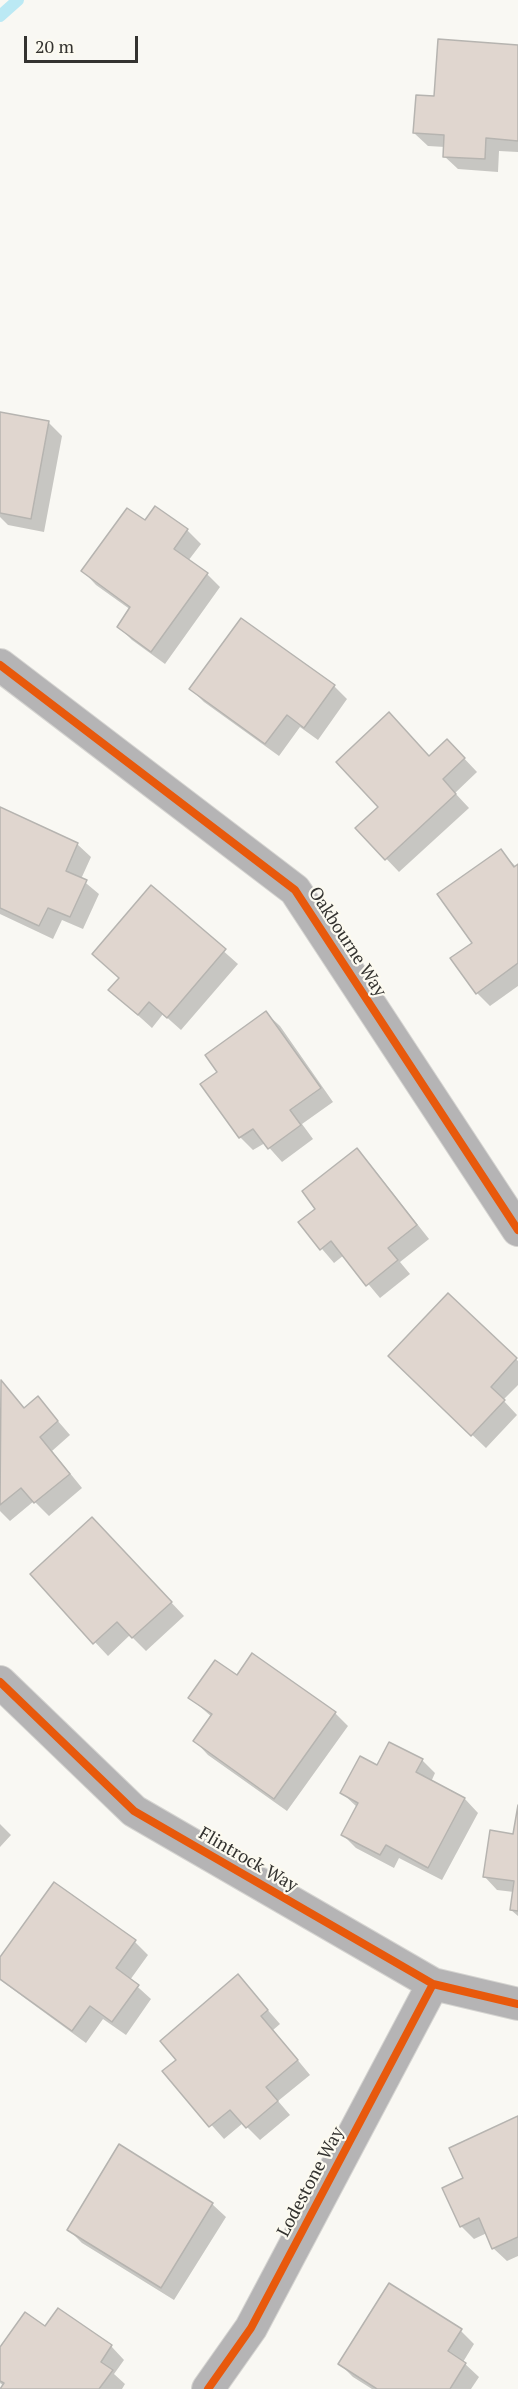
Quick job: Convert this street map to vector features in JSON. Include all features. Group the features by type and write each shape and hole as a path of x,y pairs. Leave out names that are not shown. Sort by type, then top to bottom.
{"street":[{"name":"Oakbourne Way","path":"0,665 295,890 518,1230"},
{"name":"Flintrock Way","path":"0,1682 134,1811 433,1984 518,2004"},
{"name":"Lodestone Way","path":"208,2389 250,2328 433,1984"}],"building":[{"path":"438,39 518,45 518,141 486,138 485,159 443,157 444,135 413,133 416,95 434,96"},
{"path":"0,412 49,421 31,519 0,513"},
{"path":"155,506 188,529 174,549 208,573 151,652 117,627 130,607 81,571 127,508 145,520"},
{"path":"241,618 335,685 304,728 287,715 265,744 189,689"},
{"path":"389,712 429,756 447,739 465,758 443,779 456,794 385,860 355,828 378,807 336,762"},
{"path":"0,807 78,843 66,871 87,880 70,917 48,908 39,926 0,908"},
{"path":"501,849 514,867 518,864 518,963 476,994 450,958 472,943 437,894"},
{"path":"151,885 226,949 167,1018 149,1002 138,1015 108,990 119,978 92,954"},
{"path":"266,1011 321,1088 290,1110 301,1125 268,1149 253,1129 239,1138 200,1084 217,1072 205,1055"},
{"path":"357,1148 417,1225 388,1248 398,1260 366,1286 331,1241 320,1250 298,1222 315,1209 302,1191"},
{"path":"448,1293 517,1358 491,1387 505,1400 471,1436 388,1356"},
{"path":"1,1380 24,1408 38,1396 58,1421 40,1437 70,1474 34,1503 21,1488 0,1505"},
{"path":"92,1517 172,1602 132,1638 117,1622 93,1644 30,1574"},
{"path":"252,1653 336,1712 274,1799 193,1741 212,1714 188,1698 215,1660 237,1675"},
{"path":"389,1742 423,1759 416,1772 465,1798 428,1868 386,1845 380,1855 341,1835 358,1803 340,1793 360,1756 377,1765"},
{"path":"518,1805 518,1911 510,1910 514,1881 483,1877 490,1830 513,1834"},
{"path":"54,1882 136,1940 116,1968 139,1985 112,2022 90,2006 72,2031 0,1979 0,1957"},
{"path":"238,1974 268,2010 261,2016 298,2060 266,2087 278,2101 246,2128 230,2110 209,2127 162,2071 176,2060 160,2041"},
{"path":"518,2116 518,2237 492,2249 479,2218 460,2227 442,2188 463,2178 449,2148"},
{"path":"119,2144 213,2203 161,2288 67,2230"},
{"path":"389,2283 462,2329 448,2351 466,2363 450,2389 377,2389 338,2364"},
{"path":"58,2308 112,2345 101,2362 113,2370 99,2389 0,2389 4,2383 0,2381 0,2347 25,2312 45,2326"}],"waterway":[{"path":"0,16 18,0"}],"cycle path":[{"path":"0,665 295,890 518,1230"},
{"path":"0,1682 134,1811 433,1984 518,2004"},
{"path":"208,2389 251,2328 433,1984"}]}
